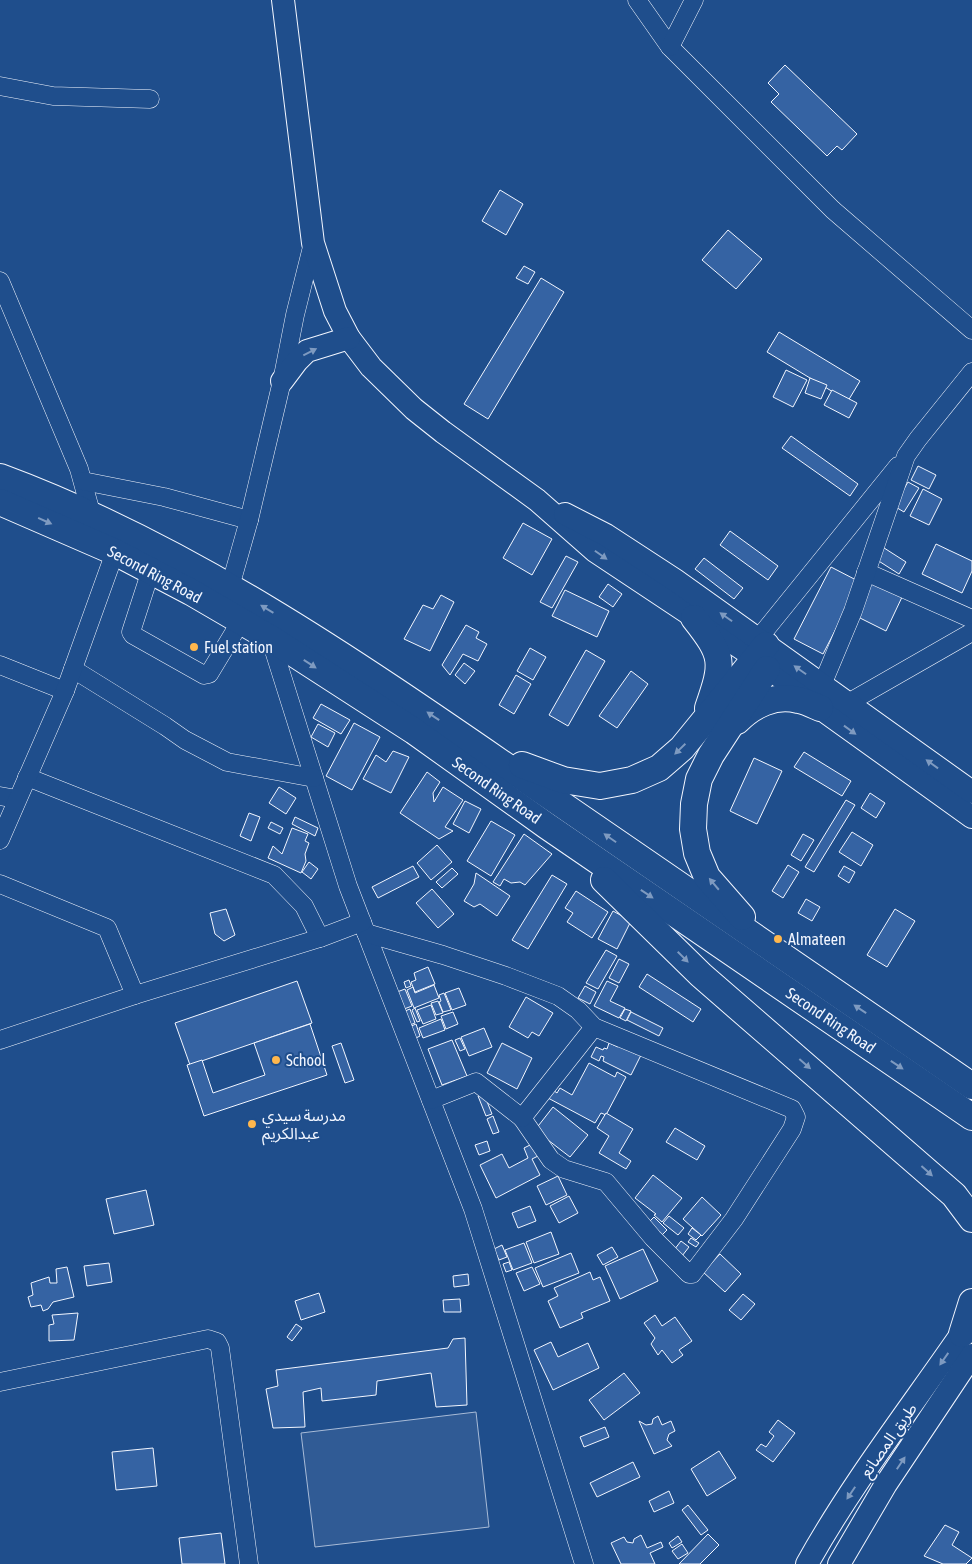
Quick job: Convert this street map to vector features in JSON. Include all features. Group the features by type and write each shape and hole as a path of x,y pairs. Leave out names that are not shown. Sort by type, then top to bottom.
{"highway":[{"name":"Second Ring Road","path":"0,477 92,516 184,562 230,587 372,675 972,1086"},
{"name":"Second Ring Road","path":"0,502 115,552 151,570 270,638 414,731 547,826 972,1117"},
{"path":"694,618 712,640 718,654 719,670 715,687 715,726 711,755 699,779 694,804 692,828 697,853 707,876 769,947"},
{"path":"715,726 765,653"},
{"path":"462,736 528,768 563,780 600,786 632,780 659,768 682,748 715,726 760,704 778,699 797,700 821,697"},
{"path":"547,826 628,902 701,975 954,1195 972,1219"},
{"path":"969,1336 972,1302"}],"main road":[{"path":"284,0 313,243 335,311 349,338 371,367 414,409 537,500 594,551 694,618 765,653"},
{"path":"282,381 307,351 349,338"},
{"path":"537,500 606,535 675,580 972,817"},
{"path":"821,697 848,703 972,792"},
{"name":"طريق المصانع","path":"807,1564 823,1535 865,1472 969,1336"},
{"name":"طريق المصانع","path":"838,1564 886,1484 969,1336"}],"street":[{"path":"637,0 670,47 833,210 972,330"},
{"path":"670,47 694,0"},
{"path":"0,86 53,96 150,98"},
{"path":"230,587 249,520 282,381 294,315 313,243"},
{"path":"0,281 83,481 92,516"},
{"path":"765,653 918,439 972,372"},
{"path":"821,697 853,611 906,456"},
{"path":"83,481 164,497 249,520"},
{"path":"0,840 65,692 115,552"},
{"path":"151,570 131,632 133,635 204,675 209,674 241,621"},
{"path":"866,572 972,619"},
{"path":"848,703 972,632"},
{"path":"270,638 348,886 473,1209 584,1564"},
{"path":"0,665 65,692"},
{"path":"73,669 185,740 227,762 314,778"},
{"path":"27,777 274,875 304,906 320,938"},
{"path":"0,796 17,799"},
{"path":"0,884 107,928 135,995"},
{"path":"0,1040 135,995 320,938 364,927 558,996 578,1010 594,1027 792,1109 795,1111 796,1117 792,1129 734,1219 692,1274 688,1273 653,1238 606,1182 564,1169 551,1160 522,1118 476,1082 431,1100"},
{"path":"522,1118 594,1027"},
{"path":"0,1382 208,1339 217,1342 220,1348 249,1564"}],"shaded area":[{"path":"476,1412 489,1527 315,1547 301,1433"}],"building":[{"path":"785,65 857,134 842,150 837,146 827,156 771,102 779,94 768,83"},
{"path":"500,190 523,204 506,235 482,221"},
{"path":"728,230 762,259 736,289 702,260"},
{"path":"524,266 535,272 528,284 516,278"},
{"path":"541,278 564,292 488,419 464,404"},
{"path":"779,332 860,381 848,401 767,352"},
{"path":"786,370 807,380 793,407 773,397"},
{"path":"810,378 827,385 821,399 805,393"},
{"path":"832,390 857,403 849,418 824,405"},
{"path":"791,436 858,484 850,496 782,448"},
{"path":"918,466 936,475 929,489 911,480"},
{"path":"908,482 919,488 904,512 894,506"},
{"path":"923,489 942,499 929,525 910,516"},
{"path":"523,523 552,539 532,575 503,558"},
{"path":"730,531 778,566 768,580 720,545"},
{"path":"936,544 972,561 972,571 962,593 922,574"},
{"path":"881,546 906,562 899,574 874,558"},
{"path":"566,556 578,562 552,608 540,602"},
{"path":"704,558 743,588 734,599 695,569"},
{"path":"831,567 860,582 823,654 794,639"},
{"path":"873,580 903,595 886,631 856,616"},
{"path":"608,584 622,594 613,607 599,597"},
{"path":"565,590 609,611 597,637 552,616"},
{"path":"441,595 454,602 430,651 404,639 423,605 433,609"},
{"path":"466,625 479,632 476,638 487,644 478,661 463,654 450,675 442,665"},
{"path":"530,648 546,657 533,680 517,671"},
{"path":"586,650 605,661 568,726 549,715"},
{"path":"464,663 475,671 465,684 455,675"},
{"path":"631,671 648,684 617,728 599,716"},
{"path":"516,675 531,684 514,714 499,705"},
{"path":"321,704 350,720 341,734 313,718"},
{"path":"354,723 380,737 352,790 326,776"},
{"path":"318,724 335,733 328,747 311,737"},
{"path":"393,751 409,757 391,793 363,779 376,755 386,762"},
{"path":"804,752 851,781 842,796 794,767"},
{"path":"754,758 782,771 757,824 730,811"},
{"path":"427,772 440,782 433,793 434,802 443,787 463,800 445,827 453,831 439,839 400,813"},
{"path":"279,787 296,798 286,814 269,803"},
{"path":"870,793 885,803 876,818 861,808"},
{"path":"846,800 855,805 814,872 805,867"},
{"path":"465,801 481,809 469,833 453,824"},
{"path":"249,813 260,817 251,841 240,836"},
{"path":"295,817 318,828 315,836 292,824"},
{"path":"491,821 515,835 491,876 467,861"},
{"path":"271,822 283,828 280,834 268,828"},
{"path":"292,828 308,834 305,841 309,843 305,854 306,861 301,873 268,858 273,846 282,854"},
{"path":"852,832 873,845 861,866 839,852"},
{"path":"524,834 552,854 525,885 520,882 511,883 504,879 500,886 493,882"},
{"path":"803,834 814,840 801,861 791,855"},
{"path":"437,845 452,862 431,880 417,863"},
{"path":"309,862 318,869 311,879 302,872"},
{"path":"788,865 799,872 783,898 772,891"},
{"path":"413,866 419,877 378,898 372,887"},
{"path":"844,866 855,872 849,883 838,876"},
{"path":"452,868 458,874 442,888 436,882"},
{"path":"476,873 510,896 497,916 480,904 474,907 464,901 474,884"},
{"path":"552,875 567,884 528,949 512,940"},
{"path":"432,889 454,914 438,928 416,903"},
{"path":"576,891 608,912 592,938 567,922 573,913 565,908"},
{"path":"806,899 820,907 812,921 798,913"},
{"path":"226,909 235,935 224,941 215,934 210,913"},
{"path":"895,909 915,921 887,967 867,955"},
{"path":"613,911 631,921 617,949 598,939"},
{"path":"606,950 617,956 598,989 586,983"},
{"path":"619,959 629,964 619,983 609,978"},
{"path":"428,967 435,984 415,992 411,982 416,980 414,973"},
{"path":"647,974 701,1009 693,1022 639,987"},
{"path":"409,980 411,986 406,988 404,982"},
{"path":"297,981 312,1023 190,1065 175,1023"},
{"path":"607,981 618,986 610,1001 625,1008 619,1018 594,1006"},
{"path":"434,985 439,998 414,1008 407,990 413,987 415,993"},
{"path":"585,986 596,992 590,1004 578,998"},
{"path":"459,988 466,1005 452,1010 445,993"},
{"path":"405,989 412,1006 404,1009 397,992"},
{"path":"444,993 451,1010 443,1012 439,1002 441,1001 439,995"},
{"path":"526,997 553,1013 539,1036 532,1032 528,1038 509,1027"},
{"path":"438,1001 443,1013 436,1015 431,1003"},
{"path":"431,1005 436,1019 423,1024 417,1010"},
{"path":"415,1008 420,1021 417,1022 412,1010"},
{"path":"410,1009 415,1023 410,1025 405,1011"},
{"path":"625,1009 631,1011 626,1021 620,1018"},
{"path":"453,1012 458,1024 446,1029 441,1016"},
{"path":"631,1012 663,1028 659,1036 627,1020"},
{"path":"441,1019 445,1030 423,1038 419,1028"},
{"path":"310,1024 327,1075 204,1116 187,1065 202,1060 213,1093 265,1075 254,1043"},
{"path":"416,1024 420,1036 414,1039 409,1027"},
{"path":"484,1028 492,1047 469,1056 461,1037"},
{"path":"460,1038 465,1049 460,1051 455,1040"},
{"path":"452,1040 467,1076 442,1085 428,1049"},
{"path":"341,1043 354,1080 345,1083 332,1046"},
{"path":"502,1043 532,1058 517,1089 487,1073"},
{"path":"609,1043 618,1047 619,1043 636,1054 635,1051 643,1051 631,1075 603,1061 604,1057 601,1056 599,1061 591,1057 596,1047 603,1050 604,1048 607,1049"},
{"path":"589,1063 615,1077 617,1072 626,1077 606,1115 601,1113 595,1123 548,1098 553,1090 557,1093 560,1088 572,1095"},
{"path":"484,1094 492,1114 486,1116 478,1096"},
{"path":"553,1107 588,1135 570,1157 535,1130"},
{"path":"606,1113 633,1129 619,1153 631,1161 626,1169 599,1153 609,1136 597,1128"},
{"path":"493,1116 499,1132 493,1134 487,1119"},
{"path":"675,1128 705,1146 697,1160 666,1142"},
{"path":"487,1141 490,1151 479,1155 475,1145"},
{"path":"536,1142 542,1154 532,1159 540,1175 496,1198 480,1165 502,1154 509,1168 528,1158 524,1148"},
{"path":"653,1175 682,1198 662,1222 654,1215 656,1214 635,1198"},
{"path":"558,1176 567,1195 546,1205 537,1186"},
{"path":"146,1190 154,1225 114,1234 106,1199"},
{"path":"569,1196 578,1213 559,1223 550,1206"},
{"path":"702,1197 721,1215 702,1236 683,1219"},
{"path":"530,1206 536,1221 518,1228 512,1213"},
{"path":"669,1216 684,1228 678,1235 663,1223"},
{"path":"654,1217 667,1230 661,1236 647,1224"},
{"path":"692,1228 701,1235 696,1240 688,1234"},
{"path":"551,1232 559,1254 534,1263 526,1242"},
{"path":"691,1238 699,1243 696,1247 688,1242"},
{"path":"681,1241 689,1247 682,1256 674,1250"},
{"path":"524,1243 532,1263 513,1270 505,1250"},
{"path":"502,1245 507,1257 499,1260 494,1249"},
{"path":"612,1247 618,1257 603,1265 597,1255"},
{"path":"643,1249 658,1281 620,1299 605,1266"},
{"path":"571,1253 579,1273 543,1287 535,1268"},
{"path":"720,1254 741,1274 725,1292 703,1272"},
{"path":"509,1262 512,1270 506,1272 503,1264"},
{"path":"109,1263 112,1282 87,1286 84,1266"},
{"path":"67,1267 74,1297 53,1302 48,1309 43,1311 41,1305 31,1307 28,1297 33,1295 31,1283 49,1277 50,1283 57,1283 56,1269"},
{"path":"532,1267 540,1284 524,1291 516,1273"},
{"path":"590,1272 593,1280 600,1277 610,1301 581,1313 583,1318 560,1328 548,1301 558,1296 554,1288"},
{"path":"468,1274 469,1285 454,1287 453,1276"},
{"path":"319,1293 325,1312 301,1320 295,1301"},
{"path":"743,1294 755,1304 741,1320 729,1310"},
{"path":"460,1299 461,1312 444,1312 443,1300"},
{"path":"78,1313 74,1340 49,1341 49,1325 54,1324 52,1315"},
{"path":"655,1315 662,1326 675,1317 692,1341 679,1350 683,1355 672,1363 662,1350 658,1355 651,1344 655,1338 644,1323"},
{"path":"296,1324 302,1328 292,1341 287,1337"},
{"path":"465,1338 467,1405 436,1407 431,1373 377,1381 376,1395 322,1401 321,1388 303,1392 305,1427 273,1428 266,1389 278,1386 276,1370 448,1348 453,1339"},
{"path":"551,1342 558,1357 588,1343 599,1368 553,1390 534,1350"},
{"path":"624,1373 640,1393 604,1420 589,1400"},
{"path":"658,1416 662,1425 671,1421 675,1431 669,1434 667,1440 672,1446 654,1454 639,1421 646,1425 652,1424 653,1419"},
{"path":"778,1420 795,1433 773,1462 756,1450 761,1444 766,1447 774,1436 769,1432"},
{"path":"605,1427 609,1437 584,1447 580,1437"},
{"path":"153,1448 157,1486 116,1490 112,1452"},
{"path":"719,1451 736,1478 707,1496 691,1469"},
{"path":"633,1462 640,1477 597,1497 590,1483"},
{"path":"669,1491 674,1503 654,1512 649,1501"},
{"path":"688,1505 708,1530 701,1535 682,1510"},
{"path":"945,1525 959,1532 952,1545 972,1558 966,1564 943,1564 924,1556"},
{"path":"221,1533 225,1564 182,1564 179,1538"},
{"path":"708,1534 719,1545 700,1564 679,1564"},
{"path":"641,1535 647,1548 661,1542 663,1547 650,1553 655,1564 621,1564 611,1543 624,1537 627,1542 633,1543 634,1539"},
{"path":"678,1536 682,1542 672,1548 669,1543"},
{"path":"682,1544 688,1553 678,1559 672,1551"}],"place":[{"name":"Fuel station","path":"194,647"},
{"name":"Almateen","path":"778,939"},
{"name":"School","path":"276,1060"},
{"name":"مدرسة سيدي عبدالكريم","path":"252,1124"}]}
